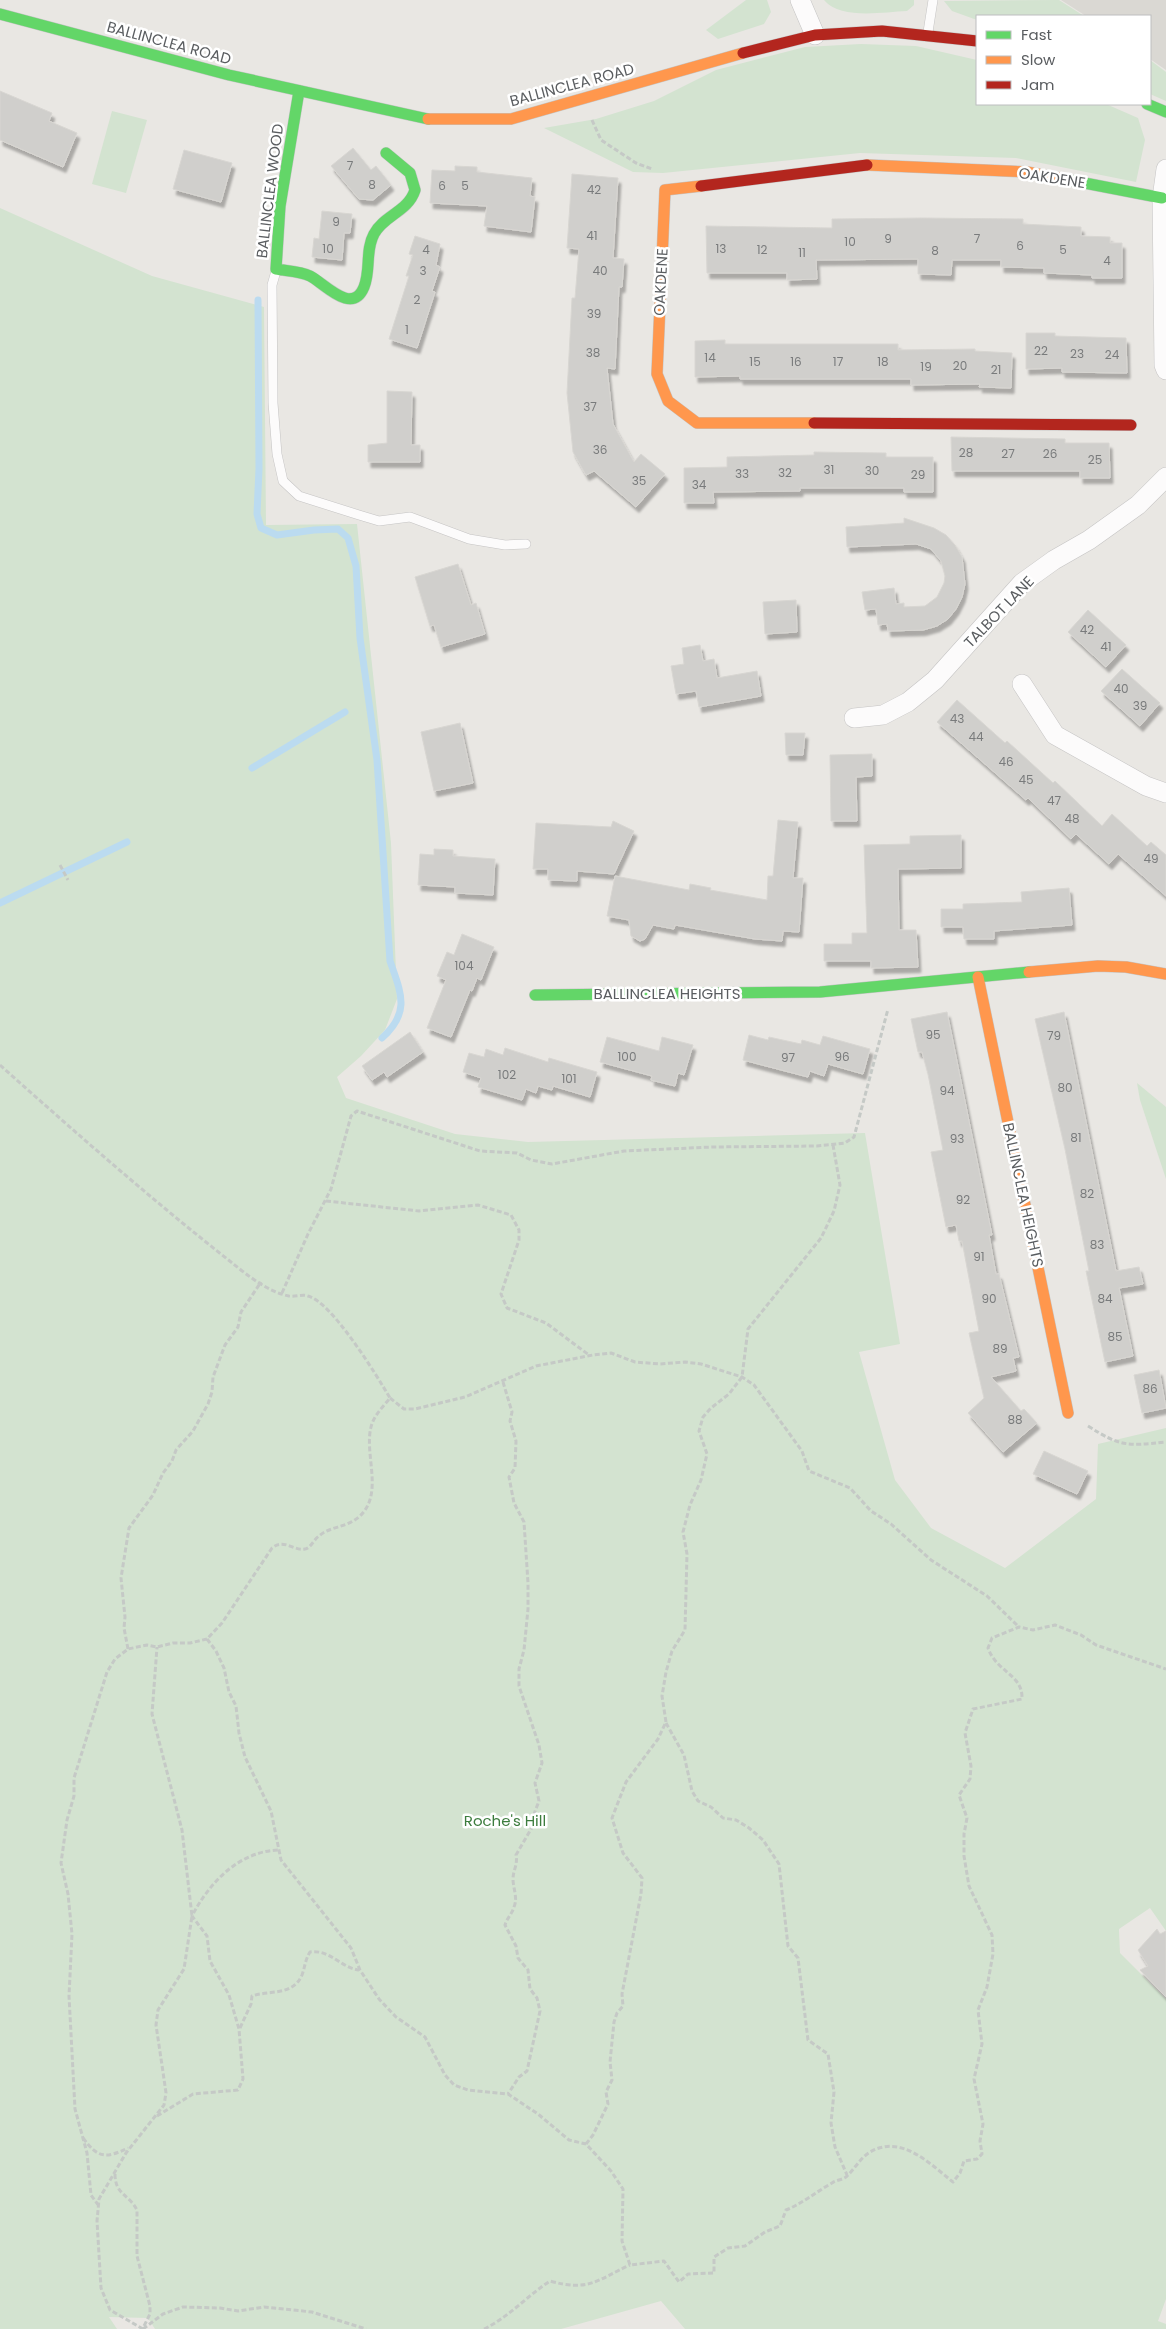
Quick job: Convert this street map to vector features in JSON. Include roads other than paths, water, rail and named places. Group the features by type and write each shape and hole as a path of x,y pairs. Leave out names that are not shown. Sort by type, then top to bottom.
{"street":[{"path":"800,0 815,35"},
{"name":"BALLINCLEA ROAD","path":"0,14 229,75 422,119 511,119 762,47 815,35 882,31 976,41"},
{"name":"BALLINCLEA WOOD","path":"299,91 280,206 276,269 310,277 328,292 342,298 354,297 360,294 365,284 372,238 382,222 407,205 414,196 415,185 411,174 404,166 386,153"},
{"path":"1149,105 1166,112"},
{"name":"OAKDENE","path":"1131,426 938,422 697,423 668,401 657,374 666,190 868,165 1027,172 1162,198"},
{"path":"1166,169 1162,198 1164,365 1166,370"},
{"name":"TALBOT LANE","path":"854,718 883,715 908,702 934,680 1022,583 1054,560 1089,540 1138,504 1166,477"},
{"path":"1022,684 1055,735 1146,786 1166,794"},
{"name":"BALLINCLEA HEIGHTS","path":"535,995 820,992 1098,966 1126,967 1166,974"},
{"name":"BALLINCLEA HEIGHTS","path":"978,977 1068,1413"}],"lane":[{"path":"928,35 933,0"},
{"path":"276,269 272,285 273,403 277,454 283,480 299,496 373,519 410,517 469,539 505,545 526,544"}],"waterway":[{"path":"258,300 259,469 257,514 261,528 277,535 338,529 348,538 356,566 360,638 377,760 390,961 401,1002 397,1019 382,1038"},
{"path":"252,768 345,712"},
{"path":"0,903 127,842"}],"park label":[{"name":"Roche's Hill","path":"505,1821"}]}
